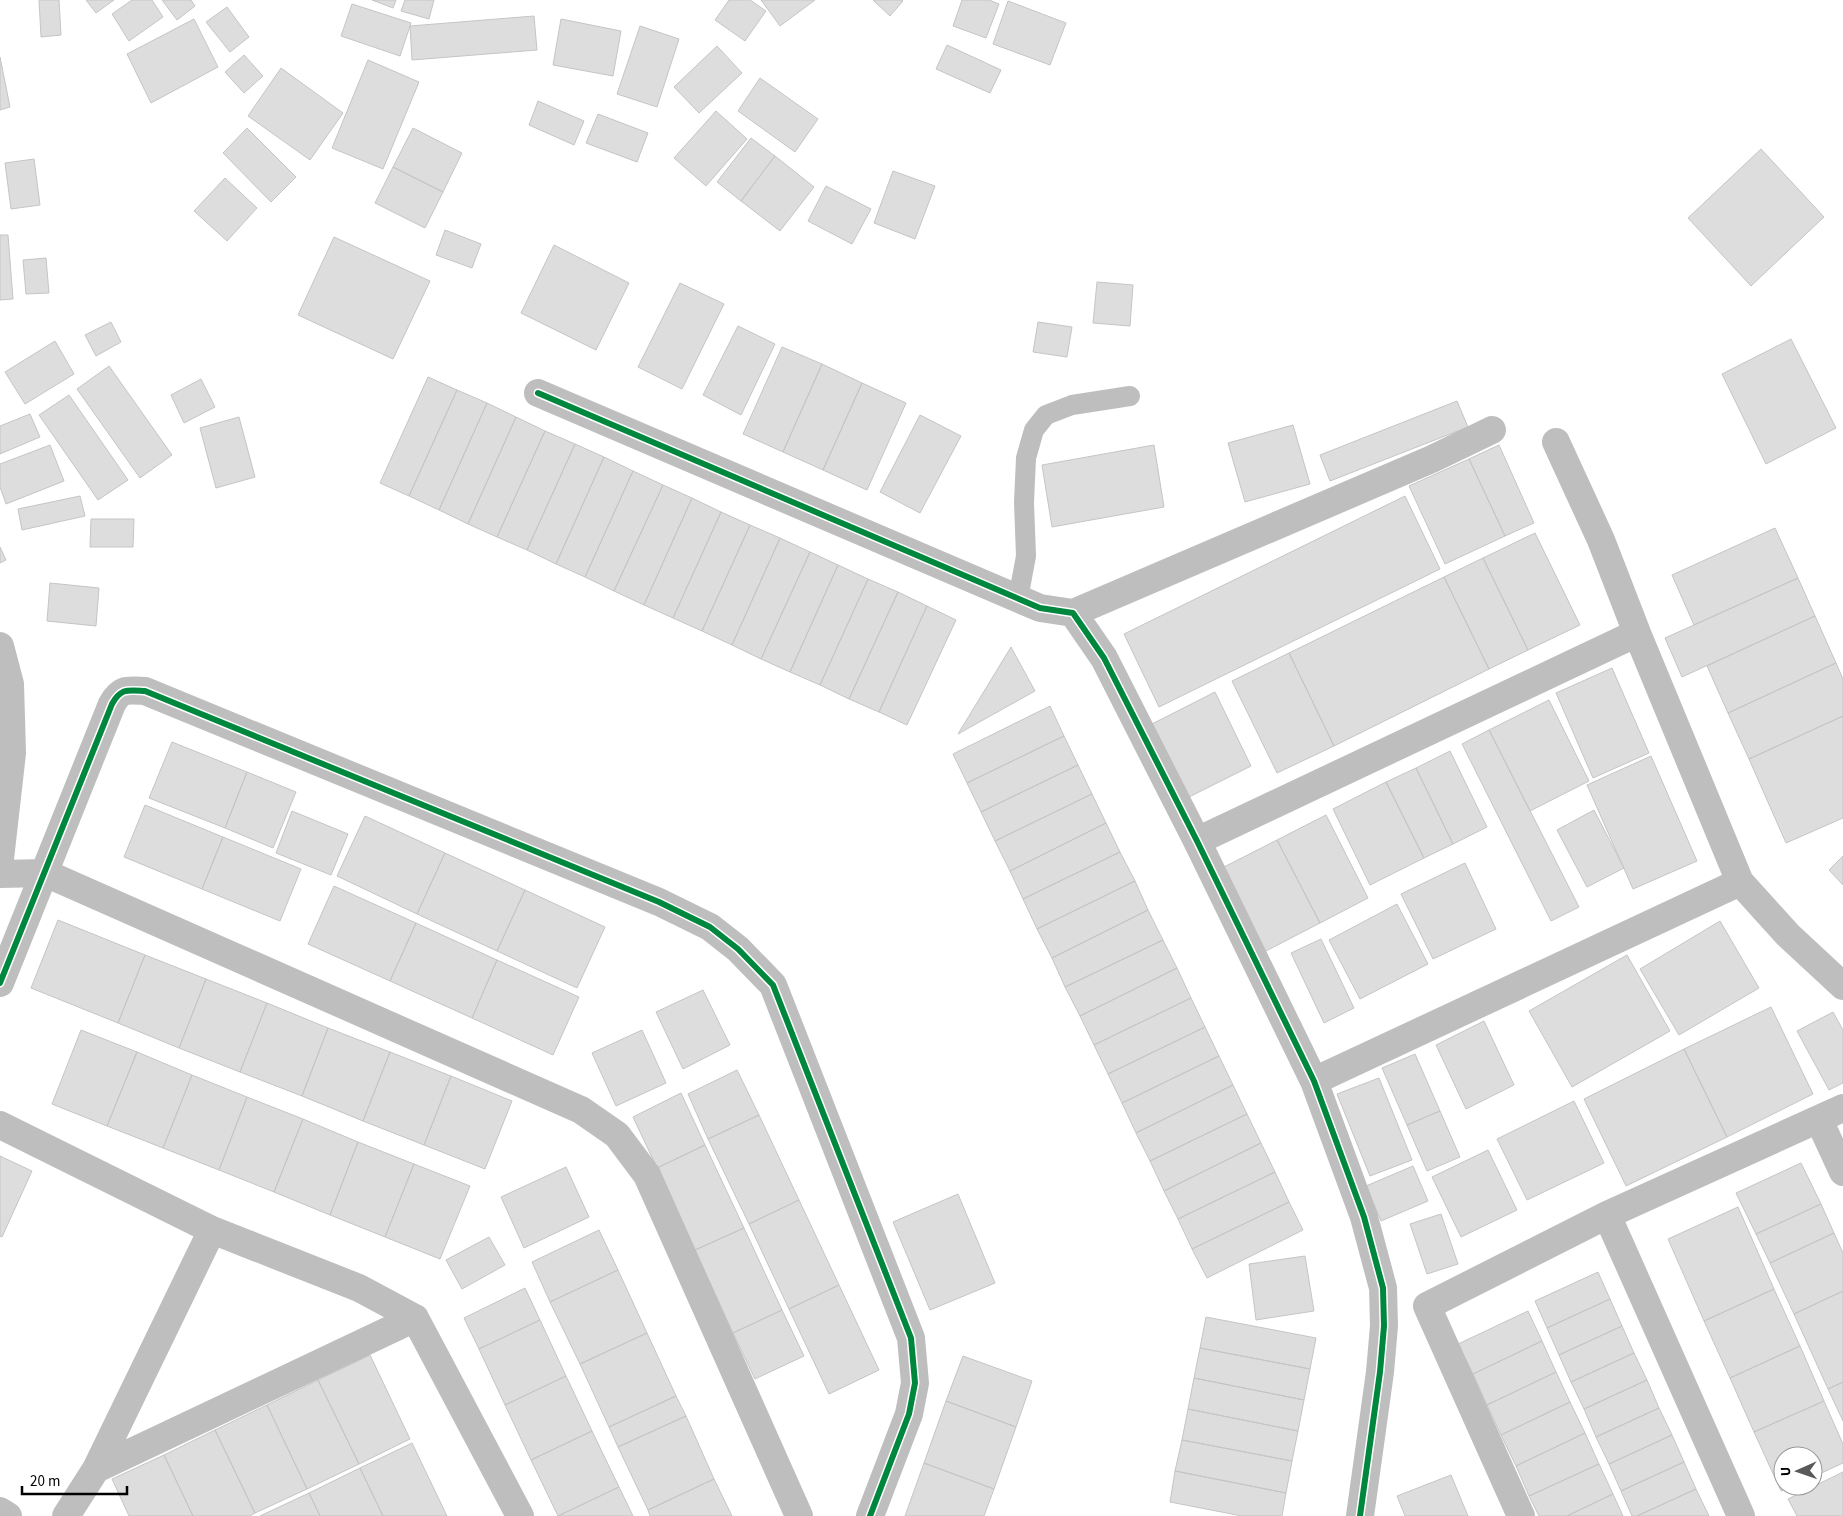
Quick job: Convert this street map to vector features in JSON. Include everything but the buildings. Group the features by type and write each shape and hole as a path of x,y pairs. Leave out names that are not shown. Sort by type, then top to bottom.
{"street":[{"path":"538,394 1018,599 1040,608 1073,613 1432,459 1492,430"},
{"path":"1556,442 1601,540 1636,633 1740,882 1788,935 1843,986"},
{"path":"1073,613 1104,658 1197,841 1314,1081 1364,1216 1382,1288 1384,1326 1380,1372 1360,1516"},
{"path":"1197,841 1636,633"},
{"path":"0,646 10,684 12,753 0,859"},
{"path":"0,983 112,704 117,694 126,690 145,691 659,902 710,927 738,949 773,985 911,1338 915,1383 909,1414 870,1516"},
{"path":"0,874 45,873 573,1107 617,1136 647,1175 799,1516"},
{"path":"1314,1081 1740,882"},
{"path":"1521,1516 1427,1306 1607,1215 1843,1108"},
{"path":"1819,1120 1843,1172"},
{"path":"0,1125 212,1230 359,1288 415,1318 520,1516"},
{"path":"1607,1215 1741,1516"},
{"path":"66,1516 96,1469 212,1230"},
{"path":"96,1469 415,1318"},
{"path":"0,1511 8,1516"}],"lane":[{"path":"1018,599 1026,556 1024,502 1026,458 1034,430 1046,415 1072,405 1130,396"}],"cycle path":[{"path":"538,393 1040,608 1073,613 1104,658 1197,841 1314,1081 1364,1217 1383,1288 1384,1326 1380,1372 1360,1516"},
{"path":"0,983 112,704 118,695 129,690 145,691 659,902 710,927 738,949 773,985 911,1338 915,1383 909,1414 870,1516"}]}
